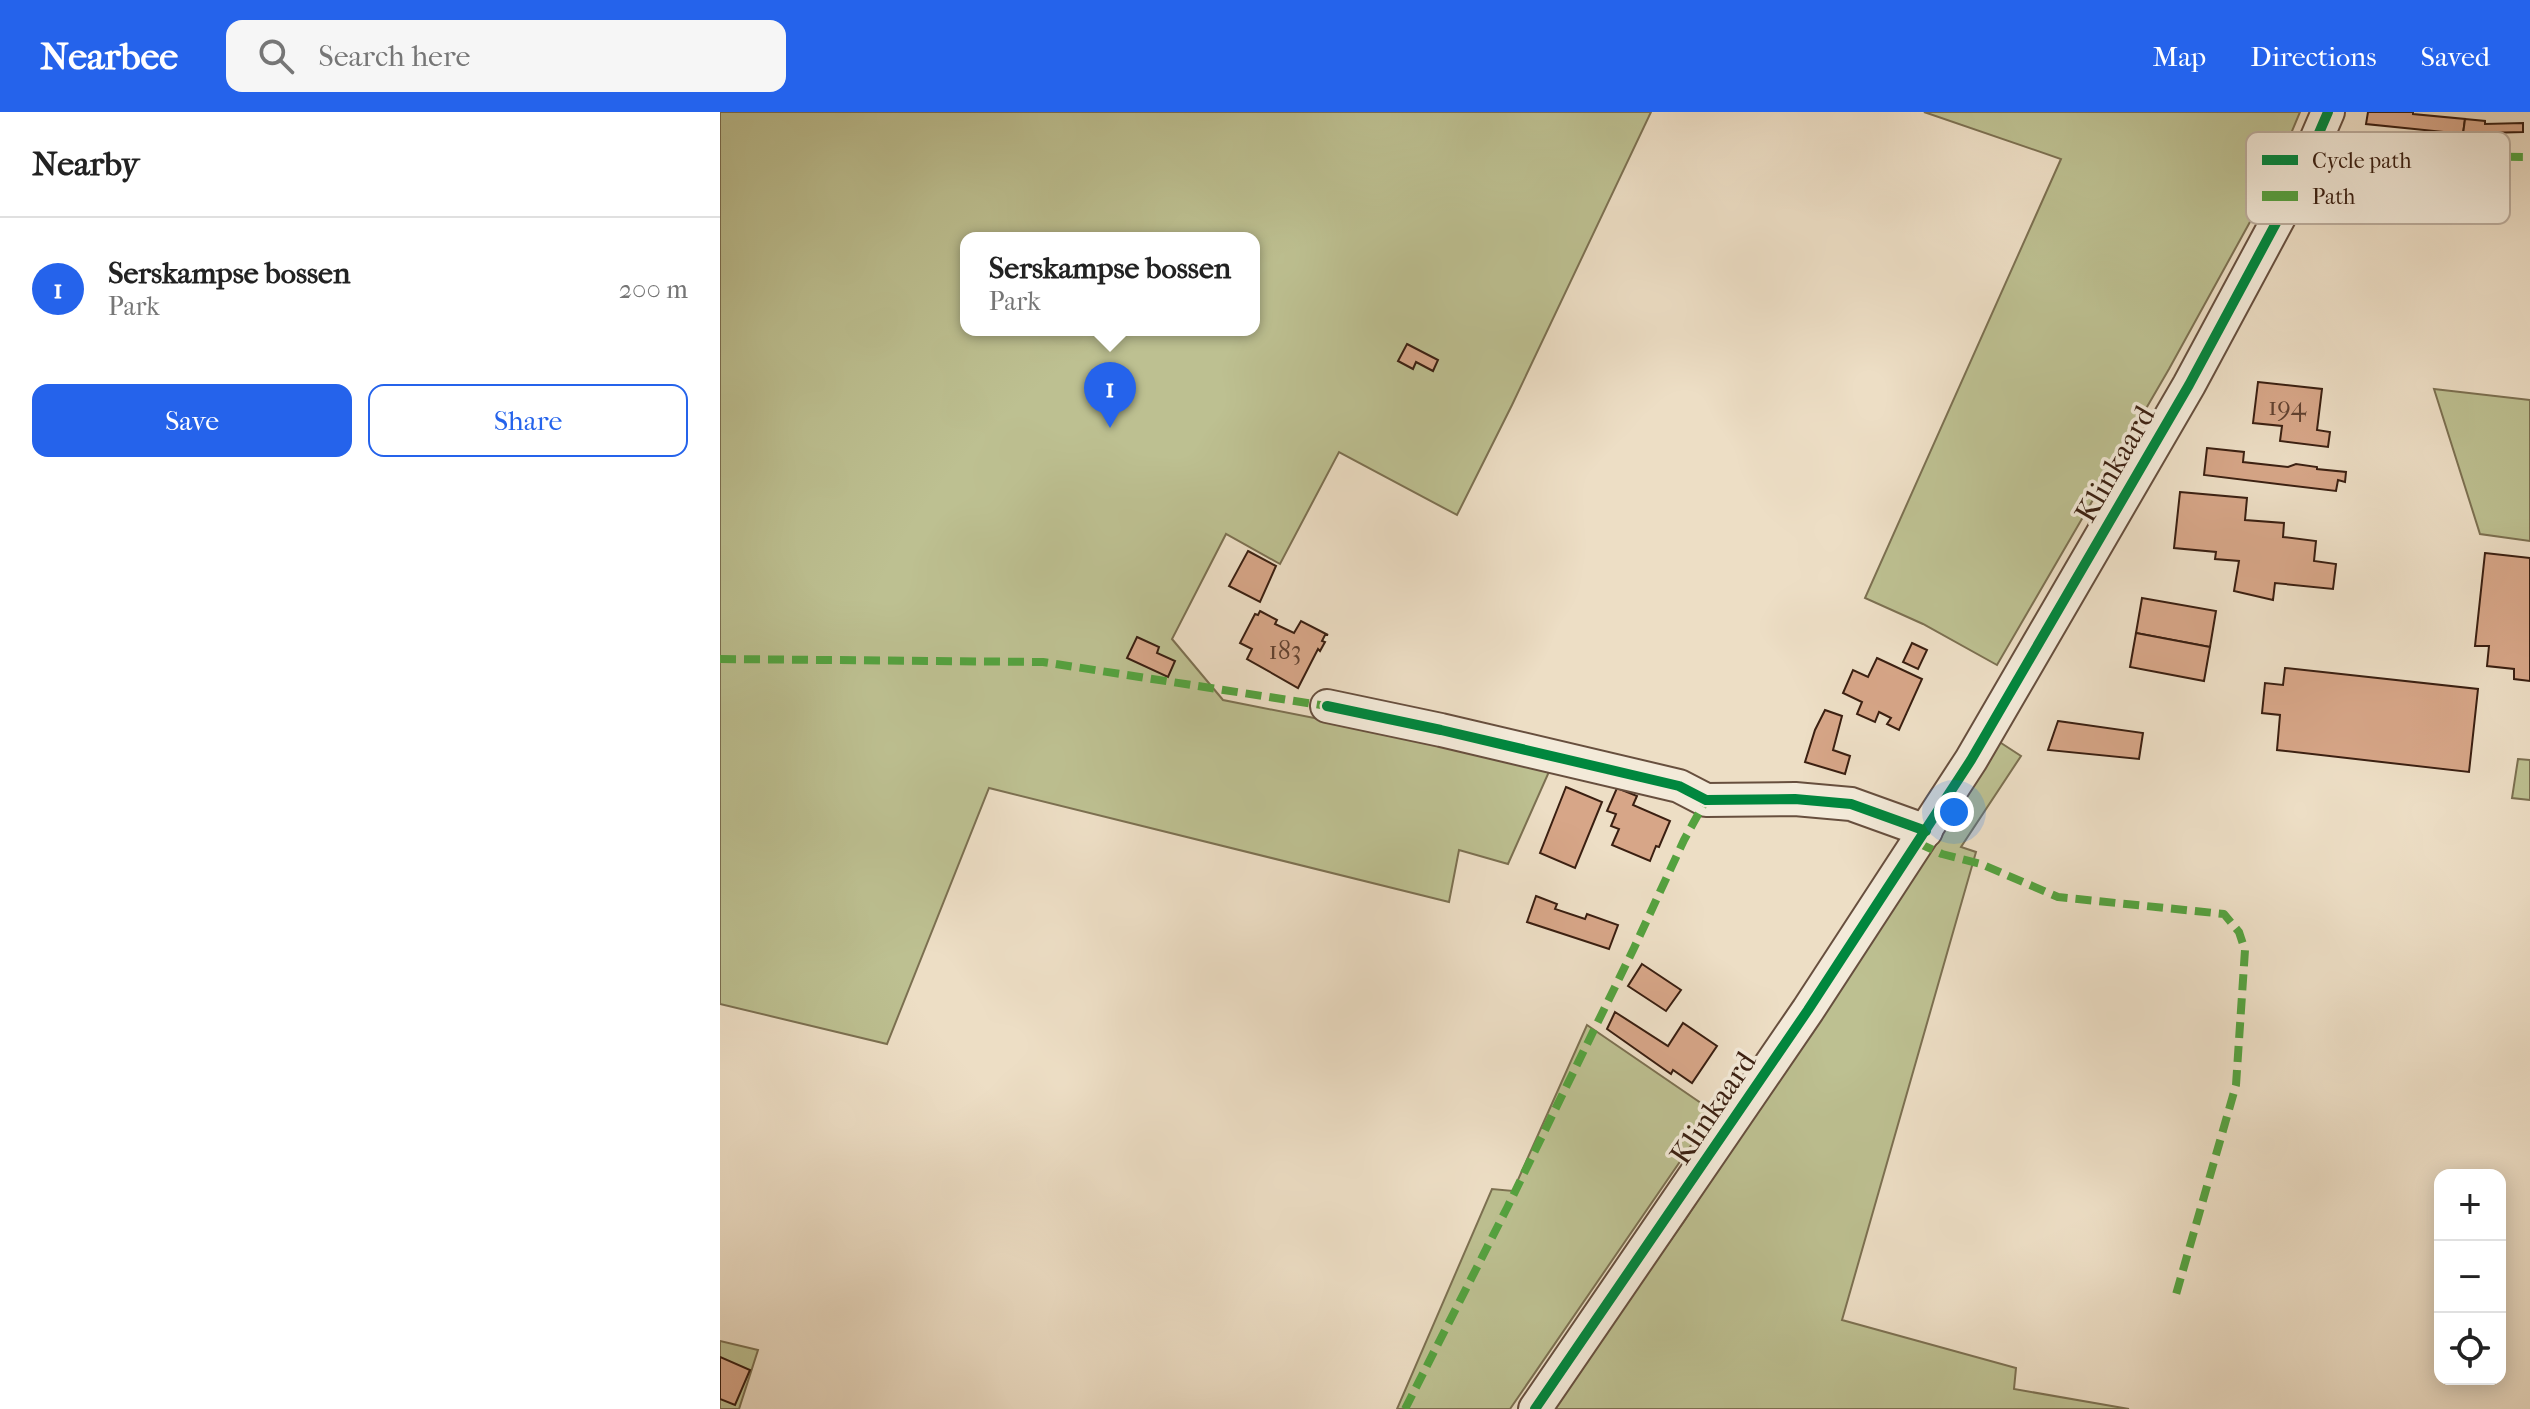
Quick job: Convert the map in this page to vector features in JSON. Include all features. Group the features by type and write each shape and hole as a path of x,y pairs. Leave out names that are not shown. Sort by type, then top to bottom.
{"street":[{"name":"Klinkaard","path":"2319,132 2328,112"},
{"name":"Klinkaard","path":"1535,1409 1800,1023 1926,831 2189,385 2276,224"},
{"path":"1327,706 1679,786 1706,800 1795,799 1851,804 1926,831"}],"green space":[{"path":"720,112 1651,112 1457,515 1339,452 1280,564 1226,534 1172,639 1223,700 1552,765 1508,864 1459,850 1449,902 989,788 887,1044 720,1004"},
{"path":"1924,112 2300,112 2292,132 2246,132 2246,224 2249,224 2169,369 1997,665 1923,624 1865,598 2061,159"},
{"path":"2434,389 2530,400 2530,541 2480,534"},
{"path":"1998,741 2021,756 1961,847 1976,852 1842,1320 2016,1368 2014,1389 2129,1409 1551,1409 1685,1220"},
{"path":"2518,759 2530,760 2530,800 2512,798"},
{"path":"1587,1025 1714,1112 1510,1409 1397,1409 1492,1189 1513,1191"},
{"path":"720,1341 758,1350 739,1409 720,1409"}],"building":[{"path":"2368,112 2413,112 2465,119 2463,132 2366,124"},
{"path":"2465,119 2485,121 2485,124 2523,123 2523,132 2463,132"},
{"path":"1407,344 1438,360 1433,371 1416,362 1413,369 1398,361"},
{"path":"2258,382 2322,389 2317,430 2330,432 2328,447 2280,441 2282,426 2253,423"},
{"path":"2207,448 2244,452 2243,462 2288,467 2296,464 2346,472 2345,482 2338,480 2336,491 2204,475"},
{"path":"2180,492 2247,498 2245,520 2284,523 2283,537 2316,541 2314,561 2336,564 2333,589 2275,583 2273,600 2234,591 2239,561 2215,559 2216,552 2174,548"},
{"path":"1248,551 1276,566 1260,602 1229,586"},
{"path":"2485,553 2530,558 2530,681 2514,679 2514,669 2487,666 2489,646 2475,646"},
{"path":"2142,598 2216,611 2210,647 2136,633"},
{"path":"1260,611 1277,620 1275,624 1294,633 1301,621 1328,635 1325,635 1322,641 1325,642 1320,651 1318,649 1298,688 1247,659 1252,649 1240,643 1255,614 1258,615"},
{"path":"2136,633 2210,647 2204,681 2130,667"},
{"path":"1137,637 1159,647 1157,653 1175,661 1168,677 1127,658"},
{"path":"1912,643 1927,650 1918,669 1903,662"},
{"path":"1877,658 1922,679 1899,730 1887,724 1891,718 1879,712 1875,722 1857,714 1862,702 1843,693 1853,670 1868,677"},
{"path":"2285,668 2478,689 2469,772 2277,750 2280,715 2262,713 2265,683 2283,685"},
{"path":"1825,710 1842,716 1833,750 1850,756 1845,774 1805,762"},
{"path":"2058,721 2143,733 2139,759 2048,750"},
{"path":"1566,787 1602,802 1575,868 1540,853"},
{"path":"1617,788 1637,796 1633,805 1670,821 1650,861 1612,845 1619,829 1611,826 1616,814 1607,811"},
{"path":"1536,896 1557,904 1555,909 1585,919 1587,914 1618,925 1609,949 1527,922"},
{"path":"1642,964 1681,990 1666,1011 1628,986"},
{"path":"1615,1012 1668,1046 1683,1023 1717,1046 1692,1083 1673,1070 1671,1074 1607,1029"},
{"path":"720,1357 750,1370 735,1405 720,1399"}],"marked path":[{"path":"2510,157 2530,157"},
{"path":"720,659 1043,662 1327,706"},
{"path":"1405,1409 1706,800"},
{"path":"1918,843 1942,854 1981,864 2058,897 2224,914 2239,932 2245,950 2236,1085 2175,1298"}],"cycle path":[{"path":"2319,132 2328,112"},
{"path":"1535,1409 1808,1010 1971,760 2189,385 2276,224"},
{"path":"1327,706 1679,786 1706,800 1795,799 1851,804 1926,831"}],"place":[{"name":"Serskampse bossen","path":"1110,428"}]}
